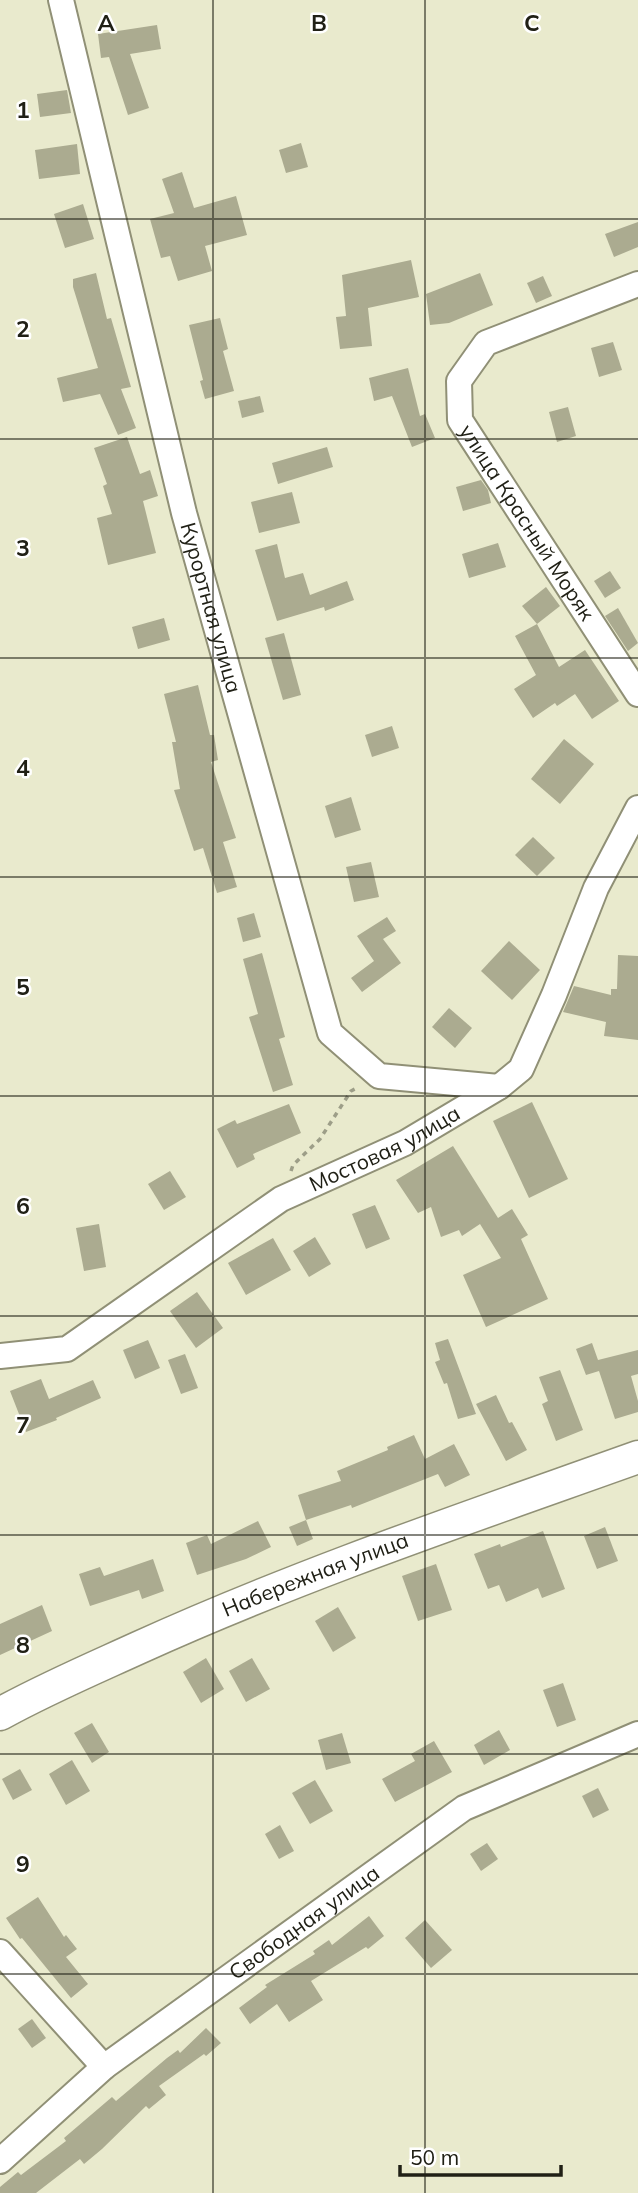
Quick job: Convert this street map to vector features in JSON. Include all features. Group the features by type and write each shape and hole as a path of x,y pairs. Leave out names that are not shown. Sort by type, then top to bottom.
{"street":[{"name":"Курортная улица","path":"61,0 184,513 330,1033 379,1076"},
{"name":"улица Красный Моряк","path":"638,284 486,343 459,381 460,420 638,694"},
{"name":"Мостовая улица","path":"0,1356 67,1349 281,1199 405,1143 499,1087 521,1069 554,995 596,888 638,808"},
{"path":"379,1076 499,1087"},
{"name":"Набережная улица","path":"0,1714 39,1692 225,1609 433,1530 638,1457"},
{"name":"Свободная улица","path":"0,2161 104,2067 464,1808 638,1734"},
{"path":"0,1952 104,2067"}],"path":[{"path":"281,1199 293,1165 320,1139 351,1091 379,1076"}],"building":[{"path":"157,25 161,49 130,54 149,108 128,115 109,57 101,58 98,34"},
{"path":"67,90 71,113 40,117 37,94"},
{"path":"301,143 308,167 286,173 279,150"},
{"path":"77,144 80,174 39,179 35,150"},
{"path":"182,172 194,208 236,196 247,235 205,246 212,271 178,281 170,256 161,258 150,219 174,213 162,179"},
{"path":"83,204 94,239 65,248 54,214"},
{"path":"638,222 638,247 614,257 605,234"},
{"path":"411,260 419,297 368,308 372,346 340,349 336,317 346,316 342,275"},
{"path":"96,273 107,319 111,318 131,387 121,389 136,428 118,435 100,394 63,402 57,378 98,368 73,287 73,279"},
{"path":"480,273 493,305 449,323 430,325 426,294"},
{"path":"543,276 552,296 536,303 527,283"},
{"path":"220,318 228,349 223,351 234,391 205,399 189,325"},
{"path":"613,342 622,370 599,377 591,348"},
{"path":"408,368 420,416 425,414 435,438 412,447 392,396 374,401 369,378"},
{"path":"260,396 264,412 242,418 238,401"},
{"path":"568,407 576,436 557,442 549,412"},
{"path":"127,437 140,474 150,470 158,496 143,501 156,553 108,565 97,518 112,514 103,486 107,484 94,448"},
{"path":"327,447 333,467 278,484 272,463"},
{"path":"481,480 488,490 491,503 463,511 456,487"},
{"path":"292,492 300,523 259,533 251,502"},
{"path":"498,543 506,567 469,578 462,554"},
{"path":"277,544 285,578 303,573 310,595 347,581 354,600 325,611 324,607 277,621 255,550"},
{"path":"610,571 621,588 605,598 594,581"},
{"path":"546,587 560,606 537,624 522,606"},
{"path":"618,608 638,643 628,651 605,616"},
{"path":"164,618 170,640 138,649 132,627"},
{"path":"537,624 559,667 585,650 619,701 592,719 575,694 557,706 555,703 533,718 514,689 536,675 515,636"},
{"path":"284,633 301,695 283,700 265,638"},
{"path":"198,685 210,735 214,735 218,760 211,762 236,838 223,842 237,887 217,893 203,848 194,851 174,790 180,789 172,742 176,742 164,694"},
{"path":"392,726 399,748 372,757 365,735"},
{"path":"564,739 594,764 560,804 531,779"},
{"path":"351,797 361,830 335,838 325,806"},
{"path":"533,837 555,858 537,876 515,855"},
{"path":"371,862 379,897 354,902 346,867"},
{"path":"254,913 261,937 243,942 237,918"},
{"path":"387,917 396,931 383,939 401,963 362,992 351,978 374,961 357,936"},
{"path":"509,941 540,970 512,1000 481,971"},
{"path":"262,953 285,1037 279,1039 293,1085 273,1092 249,1017 258,1014 243,959"},
{"path":"618,955 638,956 638,1040 604,1036 606,1022 563,1012 574,986 611,995 611,989 617,989"},
{"path":"449,1008 472,1028 455,1048 432,1027"},
{"path":"532,1102 568,1179 529,1198 493,1121"},
{"path":"289,1104 301,1133 253,1154 255,1159 237,1168 217,1129 235,1120 237,1124"},
{"path":"453,1146 498,1218 512,1209 528,1235 521,1239 548,1299 486,1327 463,1275 501,1258 480,1224 462,1236 459,1230 441,1237 431,1207 418,1213 396,1180"},
{"path":"170,1171 186,1197 164,1210 148,1184"},
{"path":"375,1205 390,1239 366,1249 352,1214"},
{"path":"99,1224 106,1267 84,1271 76,1228"},
{"path":"315,1237 331,1264 309,1277 293,1251"},
{"path":"273,1238 291,1270 246,1295 228,1263"},
{"path":"197,1292 223,1328 196,1348 170,1311"},
{"path":"448,1339 476,1414 458,1419 447,1383 444,1384 435,1362 440,1360 435,1343"},
{"path":"148,1340 160,1368 135,1379 123,1350"},
{"path":"592,1343 598,1360 638,1350 638,1374 631,1376 638,1412 615,1419 599,1371 586,1375 576,1349"},
{"path":"185,1354 198,1388 181,1394 168,1360"},
{"path":"560,1370 583,1430 556,1441 542,1404 548,1401 539,1377"},
{"path":"41,1379 49,1399 93,1380 101,1398 26,1432 10,1391"},
{"path":"496,1395 509,1423 512,1422 527,1450 506,1461 476,1404"},
{"path":"414,1435 425,1459 454,1444 470,1475 445,1487 438,1474 352,1508 351,1505 306,1520 298,1495 341,1481 337,1471 388,1450 387,1447"},
{"path":"306,1520 313,1539 297,1546 289,1527"},
{"path":"258,1521 271,1547 246,1559 197,1575 186,1543 207,1535 211,1544"},
{"path":"605,1527 618,1561 597,1569 584,1536"},
{"path":"543,1531 565,1589 542,1598 538,1588 506,1602 499,1585 488,1589 474,1554"},
{"path":"153,1559 164,1591 142,1599 139,1590 90,1606 79,1574 100,1567 104,1576"},
{"path":"436,1564 452,1610 418,1621 402,1576"},
{"path":"42,1605 52,1631 0,1655 0,1624"},
{"path":"338,1607 356,1638 333,1652 315,1621"},
{"path":"206,1658 224,1689 201,1703 183,1672"},
{"path":"252,1658 270,1689 246,1702 229,1671"},
{"path":"563,1683 576,1720 557,1727 543,1690"},
{"path":"92,1723 109,1752 92,1763 74,1733"},
{"path":"499,1730 510,1750 484,1765 474,1745"},
{"path":"342,1733 351,1763 326,1770 318,1740"},
{"path":"434,1741 452,1772 395,1802 382,1779 415,1761 411,1754"},
{"path":"72,1760 90,1791 66,1805 49,1774"},
{"path":"20,1769 32,1790 13,1800 2,1779"},
{"path":"315,1780 333,1811 310,1824 292,1793"},
{"path":"598,1788 609,1810 593,1818 582,1796"},
{"path":"280,1825 294,1851 279,1859 265,1834"},
{"path":"487,1843 498,1859 481,1871 470,1854"},
{"path":"38,1897 64,1937 66,1935 77,1949 66,1957 88,1984 71,1998 22,1938 20,1939 6,1918"},
{"path":"369,1916 384,1936 368,1949 366,1947 311,1981 323,2000 289,2022 277,2004 250,2024 239,2008 267,1987 265,1985 315,1954 313,1951 329,1940 332,1945"},
{"path":"425,1920 452,1950 431,1968 405,1938"},
{"path":"32,2019 46,2038 32,2048 18,2029"},
{"path":"206,2028 221,2043 206,2056 204,2054 159,2086 166,2095 149,2109 146,2106 84,2164 80,2159 36,2193 0,2193 0,2187 18,2172 21,2175 66,2141 64,2138 112,2097 116,2101 167,2058 178,2050 180,2053"}]}
